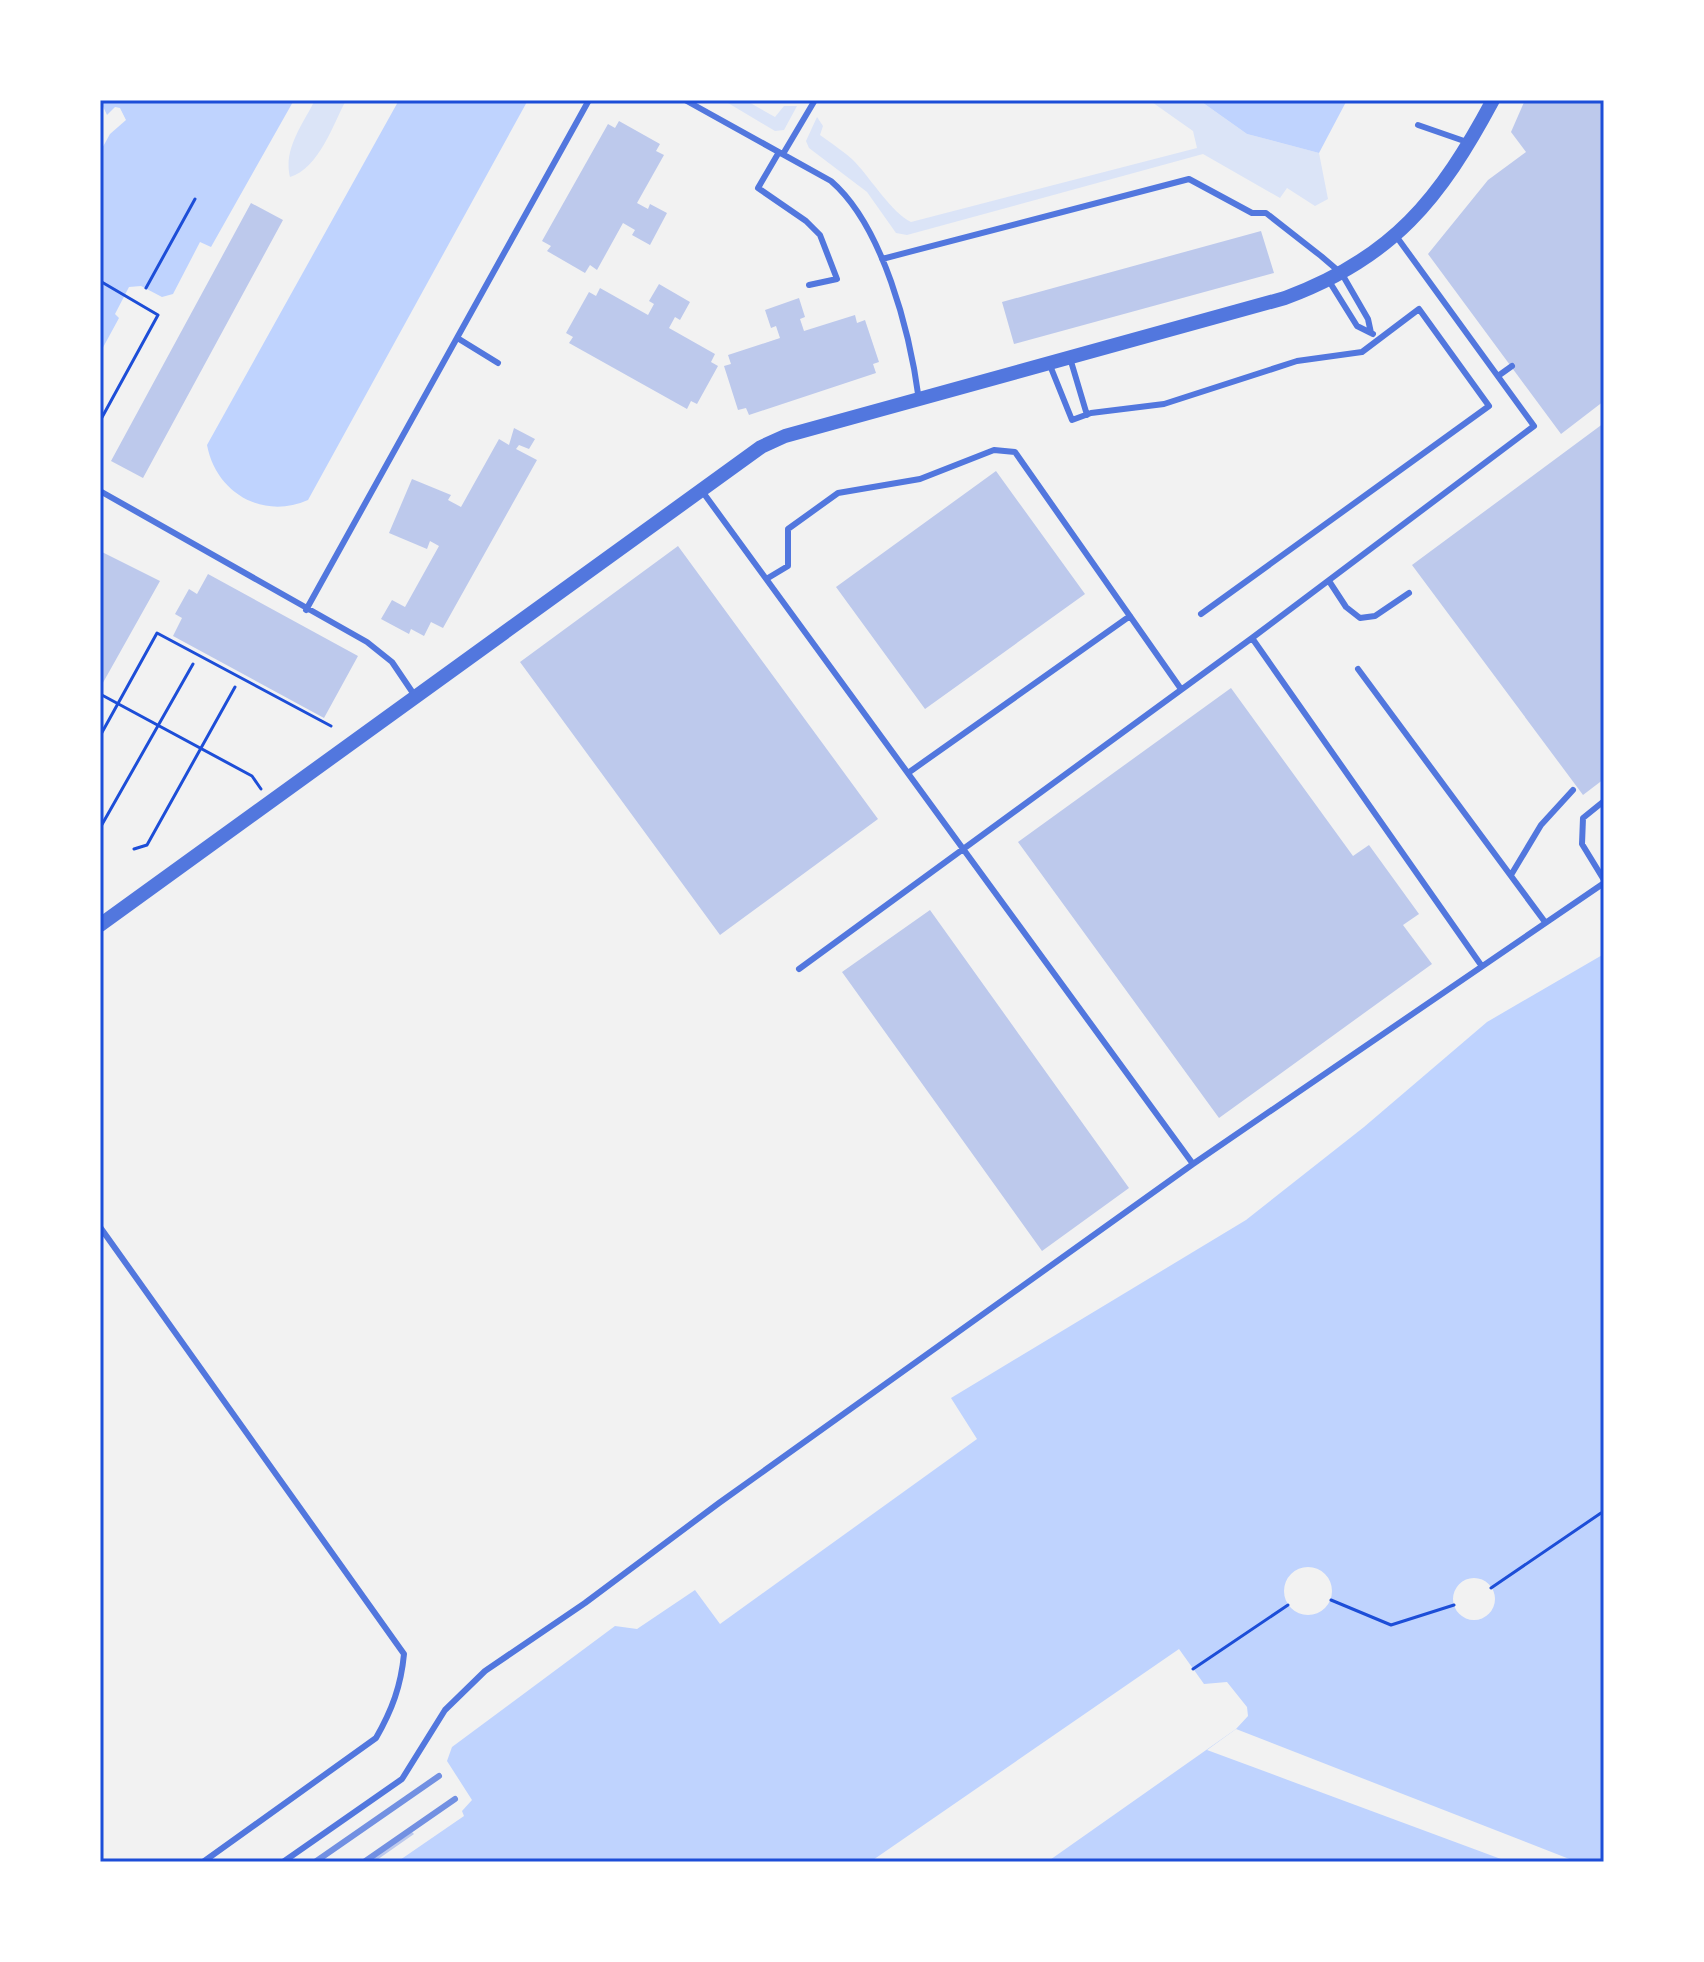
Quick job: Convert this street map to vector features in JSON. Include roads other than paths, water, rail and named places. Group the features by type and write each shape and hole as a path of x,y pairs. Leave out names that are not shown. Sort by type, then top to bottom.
{"street":[{"path":"100,925 761,447 785,436 1285,298 1336,278 1396,236 1447,181 1493,100"}],"lane":[{"path":"306,610 589,100"},
{"path":"685,100 831,181 850,197 866,220 882,259 914,366 919,400"},
{"path":"809,285 837,279 820,235 806,221 758,188 815,100"},
{"path":"1418,125 1470,143"},
{"path":"882,259 1189,179 1252,213 1266,213 1336,278 1368,319 1371,333"},
{"path":"799,969 1252,638 1534,426 1396,236"},
{"path":"1336,278 1357,326 1379,339"},
{"path":"1049,363 1072,420 1164,404 1297,361 1362,352 1419,309 1489,406 1201,614"},
{"path":"459,339 498,363"},
{"path":"1070,358 1087,415"},
{"path":"1498,376 1512,366"},
{"path":"768,578 788,566 788,529 838,493 920,479 994,450 1015,452 1181,689"},
{"path":"100,491 192,540 207,553 367,642 392,662 416,696"},
{"path":"702,491 1193,1164"},
{"path":"1329,581 1346,607 1360,618 1375,616 1409,593"},
{"path":"908,773 1130,616"},
{"path":"1252,638 1481,965"},
{"path":"1358,669 1545,922"},
{"path":"1511,875 1541,825 1573,790"},
{"path":"283,1862 402,1779 445,1710 485,1671 585,1603 768,1467 1193,1164 1604,881 1582,844 1583,818 1604,801"},
{"path":"100,1227 404,1654 395,1701 376,1738 203,1862"}],"water":[{"path":"100,100 294,100 211,247 200,242 173,294 162,297 141,286 129,287 115,314 119,318 100,353 100,152 110,134 126,120 120,108 115,107 107,115"},
{"path":"399,100 528,100 308,500 274,507 259,504 231,489 220,477 207,445"},
{"path":"1199,100 1347,100 1319,153 1247,134"},
{"path":"1604,954 1604,1862 1047,1862 1236,1729 1248,1716 1247,1707 1227,1682 1204,1684 1179,1649 870,1862 397,1862 464,1816 462,1811 472,1800 447,1761 452,1747 615,1626 637,1629 695,1590 720,1624 977,1439 951,1398 1246,1220 1364,1127 1487,1022"}],"railway":[{"path":"315,1862 439,1776"},
{"path":"364,1862 455,1799"}]}
